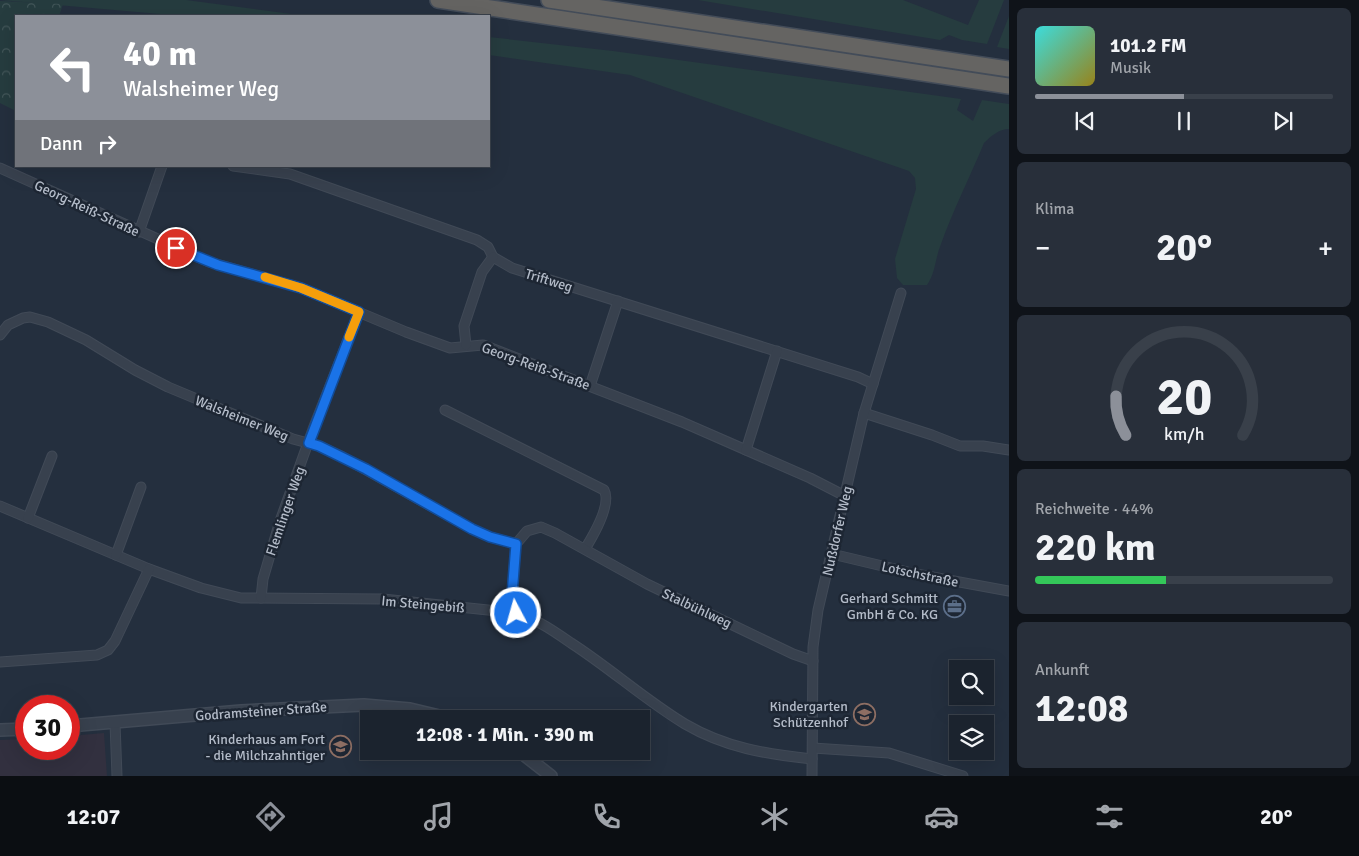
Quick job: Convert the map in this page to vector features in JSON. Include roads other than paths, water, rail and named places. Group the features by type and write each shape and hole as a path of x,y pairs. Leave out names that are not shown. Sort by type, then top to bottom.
{"highway":[{"path":"438,0 1009,86"},
{"path":"549,0 1009,69"}],"street":[{"path":"140,232 162,167"},
{"name":"Triftweg","path":"240,167 290,174 477,240 486,244 494,257 512,268 858,377 873,384"},
{"name":"Georg-Reiß-Straße","path":"0,168 209,262 301,288 450,348 483,344 682,422 810,478 845,496"},
{"path":"466,345 464,326 482,272 494,257"},
{"name":"Nußdorfer Weg","path":"812,776 815,626 864,413 901,293"},
{"path":"590,386 618,301"},
{"name":"Flemlinger Weg","path":"260,598 268,561 309,443 359,312"},
{"name":"Walsheimer Weg","path":"0,335 8,325 24,318 30,317 48,322 86,340 135,370 168,387 293,439 319,446 366,469 472,529 490,537 516,544"},
{"path":"746,450 777,351"},
{"path":"444,410 604,490 607,497 605,505 585,549"},
{"path":"864,413 960,446 983,446 1009,450"},
{"path":"28,518 52,456"},
{"path":"116,555 141,487"},
{"name":"Im Steingebiß","path":"0,506 148,569 214,592 241,598 383,599 516,613 532,618 551,630 599,662 665,711 706,735 752,751 812,759"},
{"name":"Stalbühlweg","path":"516,544 527,531 541,527 671,597 793,654 813,660"},
{"path":"516,544 512,595 516,613"},
{"name":"Lotschstraße","path":"832,554 916,574 1009,591"},
{"path":"0,662 97,654 108,650 115,641 148,569"},
{"name":"Godramsteiner Straße","path":"80,725 241,711 364,705 418,710"},
{"path":"115,722 117,776"},
{"path":"0,730 15,729"},
{"path":"812,748 889,753 944,773 963,776"},
{"path":"531,760 551,776"}],"place":[{"name":"Gerhard Schmitt GmbH & Co. KG","path":"954,606"},
{"name":"Kindergarten Schützenhof","path":"864,714"},
{"name":"Kinderhaus am Fort - die Milchzahntiger","path":"341,747"}]}
